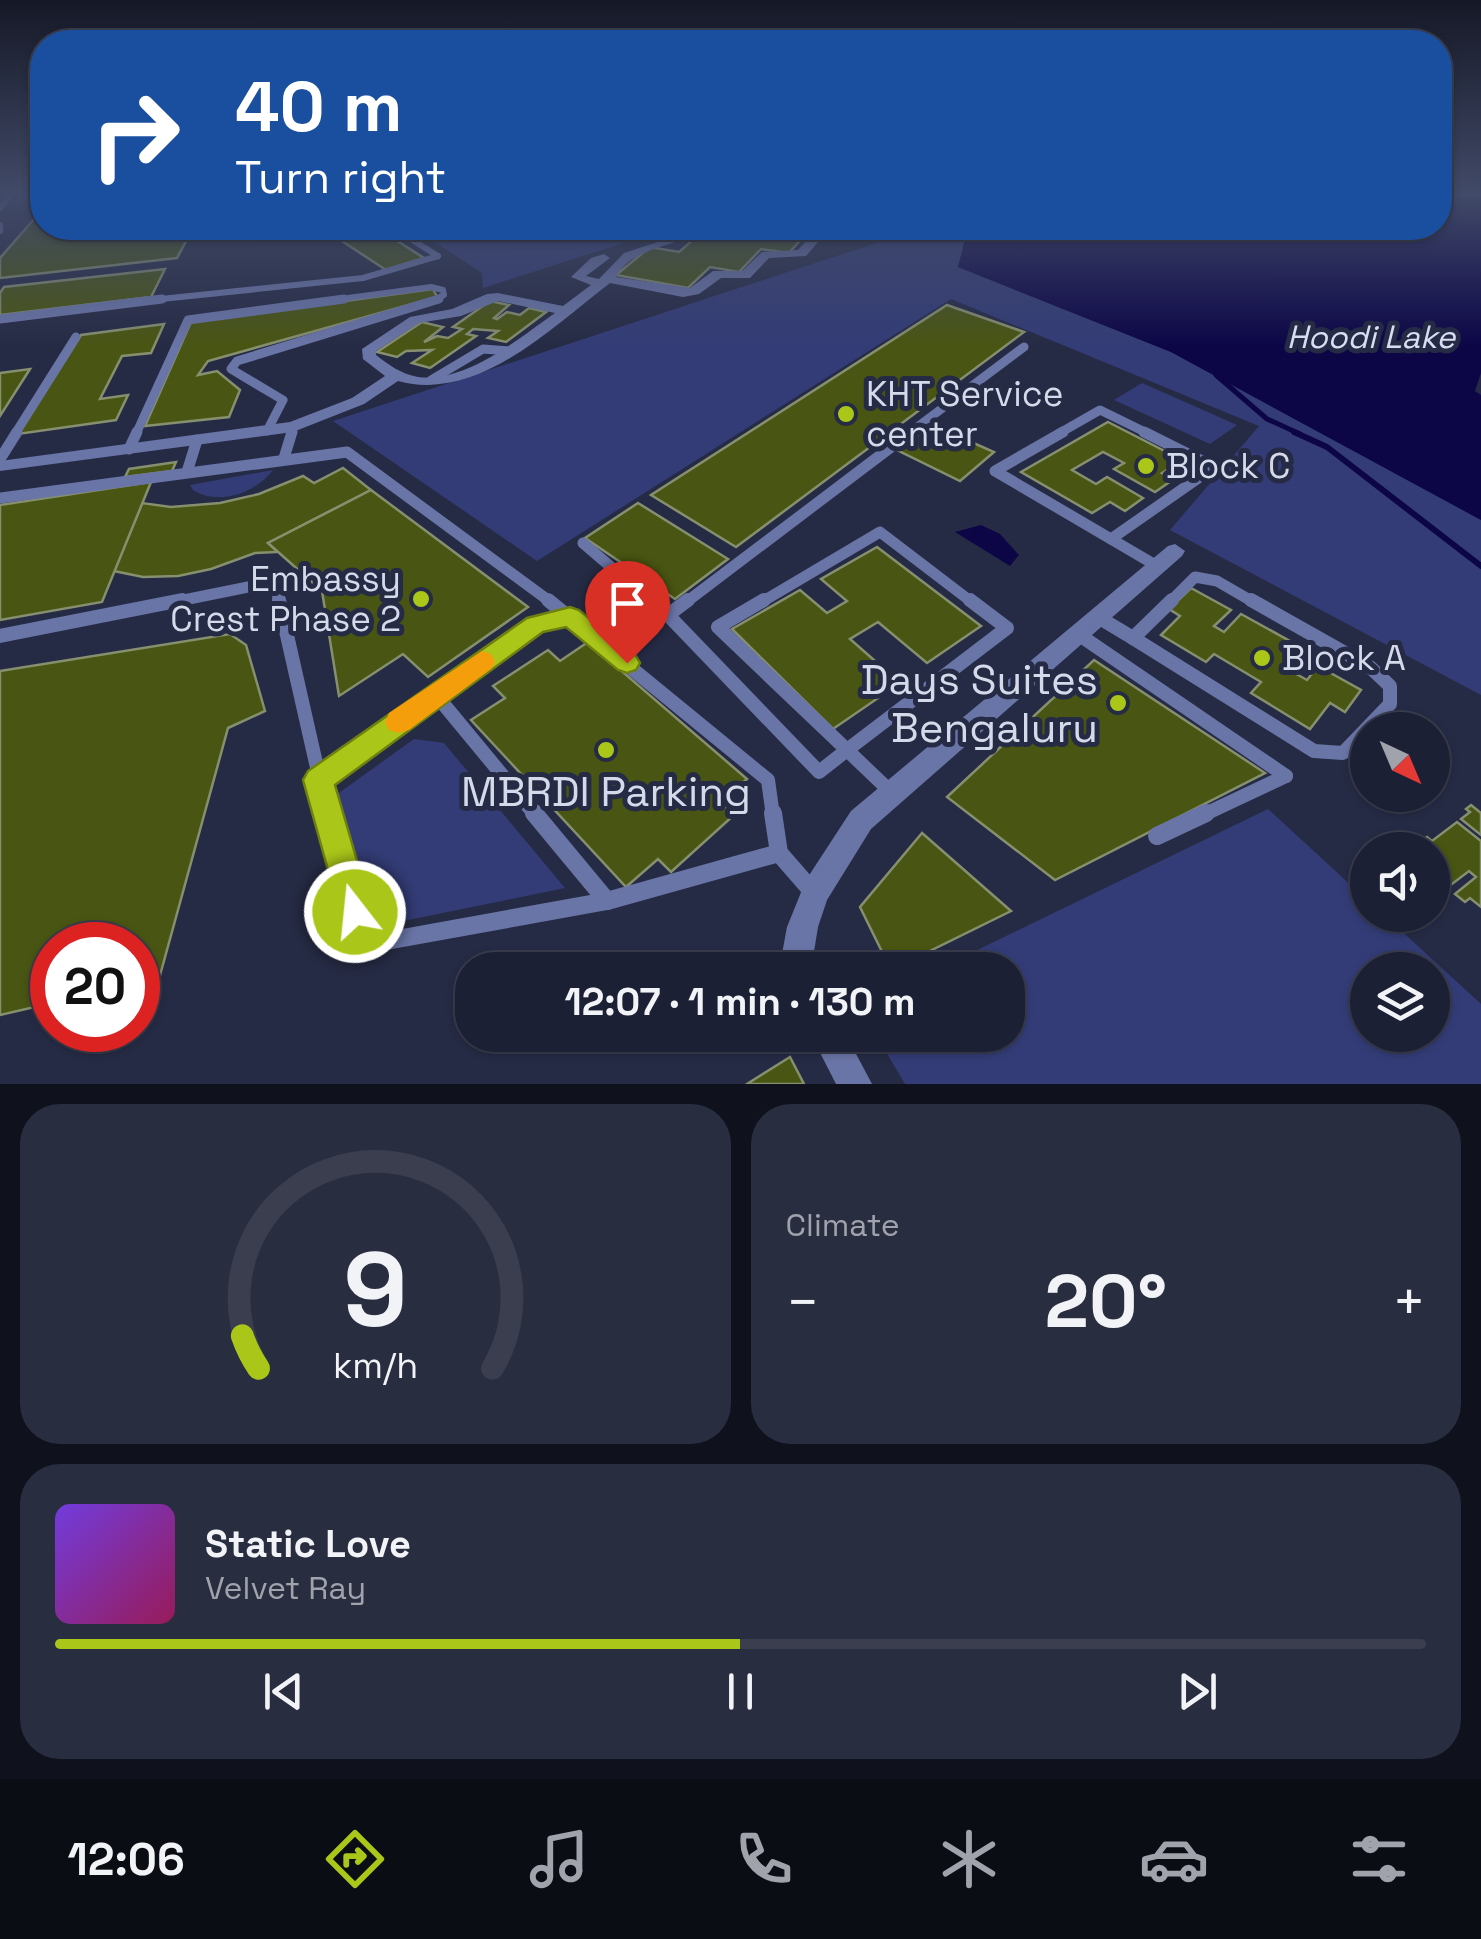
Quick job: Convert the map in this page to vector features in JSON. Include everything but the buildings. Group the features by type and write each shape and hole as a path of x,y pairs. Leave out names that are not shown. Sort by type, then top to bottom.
{"street":[{"path":"566,311 498,297 456,313 415,320 369,349 368,356 396,376 431,380 459,374 510,351 566,311 605,282 612,270 639,248 651,246"},
{"path":"745,275 766,256 802,254 809,246"},
{"path":"604,258 594,261 577,278 683,293 718,274 745,275 809,258 821,246"},
{"path":"0,462 294,427 358,401 396,376"},
{"path":"797,952 799,928 814,894 830,863 861,820 1166,558"},
{"path":"837,1052 855,1084"}],"lane":[{"path":"0,318 363,278 438,257 420,246"},
{"path":"128,449 188,320 431,287 443,290 444,295 439,298 237,361 231,369 283,400 267,431"},
{"path":"0,462 76,336"},
{"path":"668,616 1024,348"},
{"path":"1111,539 1214,467 1100,410 996,471 1111,539 1166,558"},
{"path":"284,458 294,427"},
{"path":"188,472 197,440"},
{"path":"0,498 336,450 347,452 570,616 768,780 779,853 814,894"},
{"path":"582,543 668,616 819,772 845,751 1007,628 880,532 718,628 845,751 892,792"},
{"path":"1098,617 1132,639 1314,751 1343,753 1390,704 1390,686 1370,668 1217,580 1194,578 1132,639"},
{"path":"0,636 267,586 277,592 318,780 364,946 607,900 779,853"},
{"path":"318,780 525,630 570,616"},
{"path":"1078,634 1286,776 1158,836"},
{"path":"436,695 607,900"}],"shaded area":[{"path":"441,246 615,246 483,288 482,273"},
{"path":"869,246 963,246 958,267 1171,352 1481,520 1481,695 1170,530 1259,426 951,299 537,561 333,421"},
{"path":"1142,383 1237,425 1210,444 1114,400"},
{"path":"273,470 247,491 225,497 203,495 190,485"},
{"path":"414,739 444,743 565,888 374,927 336,795"},
{"path":"1268,809 1350,884 1350,932 1403,932 1424,952 1350,952 1350,1052 1450,1052 1450,976 1481,1004 1481,1084 905,1084 886,1052 1025,1052 1025,952 973,952"}],"water":[{"name":"Hoodi Lake","path":"963,246 1481,246 1481,373 1475,391 1481,395 1481,520 1171,352 958,267"},
{"path":"981,525 1000,534 1019,555 1010,566 955,532"}],"waterway":[{"path":"1216,375 1267,419 1300,434"},
{"path":"1294,432 1327,447 1481,566"}],"slow traffic":[{"path":"399,722 482,662"}],"place":[{"name":"KHT Service center","path":"846,414"},
{"name":"Block C","path":"1146,466"},
{"name":"Embassy Crest Phase 2","path":"421,599"},
{"name":"Block A","path":"1262,658"},
{"name":"Days Suites Bengaluru","path":"1118,703"},
{"name":"MBRDI Parking","path":"606,750"}],"route":[{"path":"355,912 318,780 536,625 570,616 627,663"}]}
